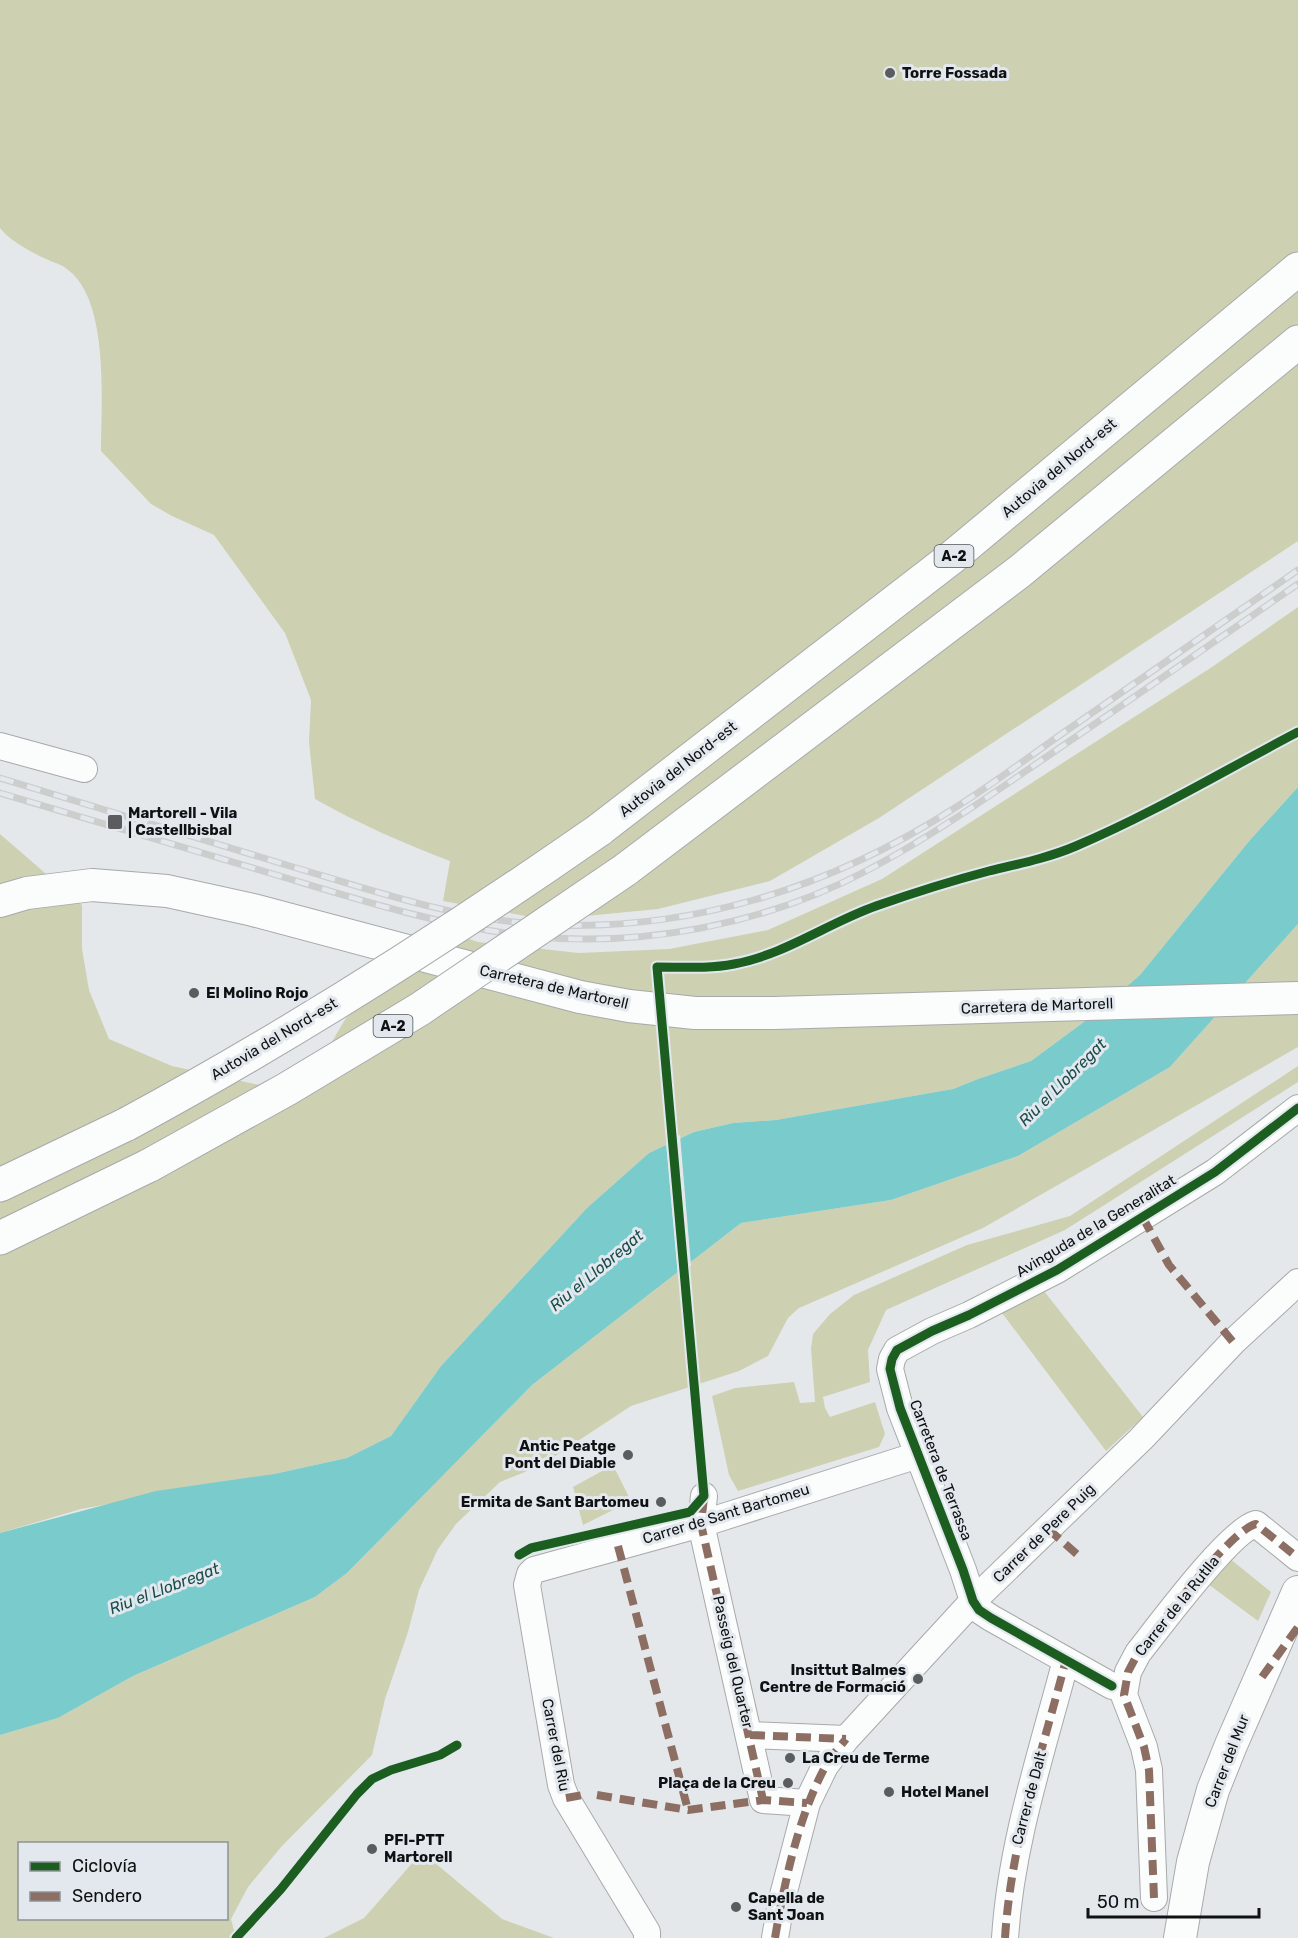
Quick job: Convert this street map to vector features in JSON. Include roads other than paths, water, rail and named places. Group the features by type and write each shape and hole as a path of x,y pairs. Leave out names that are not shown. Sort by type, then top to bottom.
{"highway":[{"name":"Autovia del Nord-est","path":"0,1185 127,1124 201,1083 398,966 498,901 599,830 950,559 1298,269"},
{"name":"A-2","path":"0,1238 150,1165 287,1089 420,1009 625,870 1019,572 1298,342"}],"main road":[{"name":"Carretera de Martorell","path":"0,901 27,893 92,885 167,891 253,910 580,997 630,1006 717,1014 1298,998"},
{"name":"Carrer del Mur","path":"1180,1938 1193,1862 1213,1790 1230,1745 1298,1592"}],"street":[{"path":"0,746 84,769"},
{"name":"Avinguda de la Generalitat","path":"897,1350 1057,1270 1215,1172 1298,1108"},
{"name":"Carrer de Pere Puig","path":"775,1938 781,1903 807,1803 825,1766 846,1739 973,1601 1142,1438 1233,1342 1298,1282"},
{"name":"Carretera de Terrassa","path":"897,1350 890,1369 892,1381 973,1601"},
{"name":"Carrer de Sant Bartomeu","path":"534,1570 701,1524 918,1455"},
{"name":"Passeig del Quarter","path":"704,1496 701,1524 764,1800 807,1803"},
{"name":"Carrer de la Rutlla","path":"1154,1898 1149,1770 1144,1747 1124,1695 1128,1672 1138,1653 1218,1555 1248,1526 1256,1524 1298,1558"},
{"name":"Carrer del Riu","path":"534,1570 530,1574 527,1585 561,1785 566,1798 647,1932 647,1938"},
{"path":"973,1601 979,1610 991,1618 1112,1686"},
{"name":"Carrer de Dalt","path":"1005,1938 1007,1905 1015,1854 1066,1660"},
{"path":"750,1735 846,1739"}],"water":[{"name":"Riu el Llobregat","path":"1298,787 1298,924 1170,1067 1018,1156 891,1200 741,1223 532,1385 347,1573 315,1597 133,1676 58,1718 0,1735 0,1533 156,1491 274,1474 347,1458 391,1436 441,1366 587,1208 649,1153 694,1132 733,1123 776,1120 953,1089 1031,1061 1096,1013 1140,975 1250,840"}],"railway":[{"path":"0,778 382,894 473,916 535,924 591,925 646,922 700,913 753,900 805,883 856,862 905,837 984,789 1298,570"},
{"path":"0,793 367,902 463,926 528,936 571,939 658,935 702,928 745,918 827,890 891,857 987,797 1298,584"}],"place":[{"name":"Torre Fossada","path":"890,73"},
{"name":"Martorell - Vila | Castellbisbal","path":"115,822"},
{"name":"El Molino Rojo","path":"194,993"},
{"name":"Antic Peatge Pont del Diable","path":"628,1455"},
{"name":"Ermita de Sant Bartomeu","path":"661,1502"},
{"name":"Insittut Balmes Centre de Formació","path":"918,1679"},
{"name":"La Creu de Terme","path":"790,1758"},
{"name":"Plaça de la Creu","path":"788,1783"},
{"name":"Hotel Manel","path":"889,1792"},
{"name":"PFI-PTT Martorell","path":"372,1849"},
{"name":"Capella de Sant Joan","path":"736,1907"}]}
